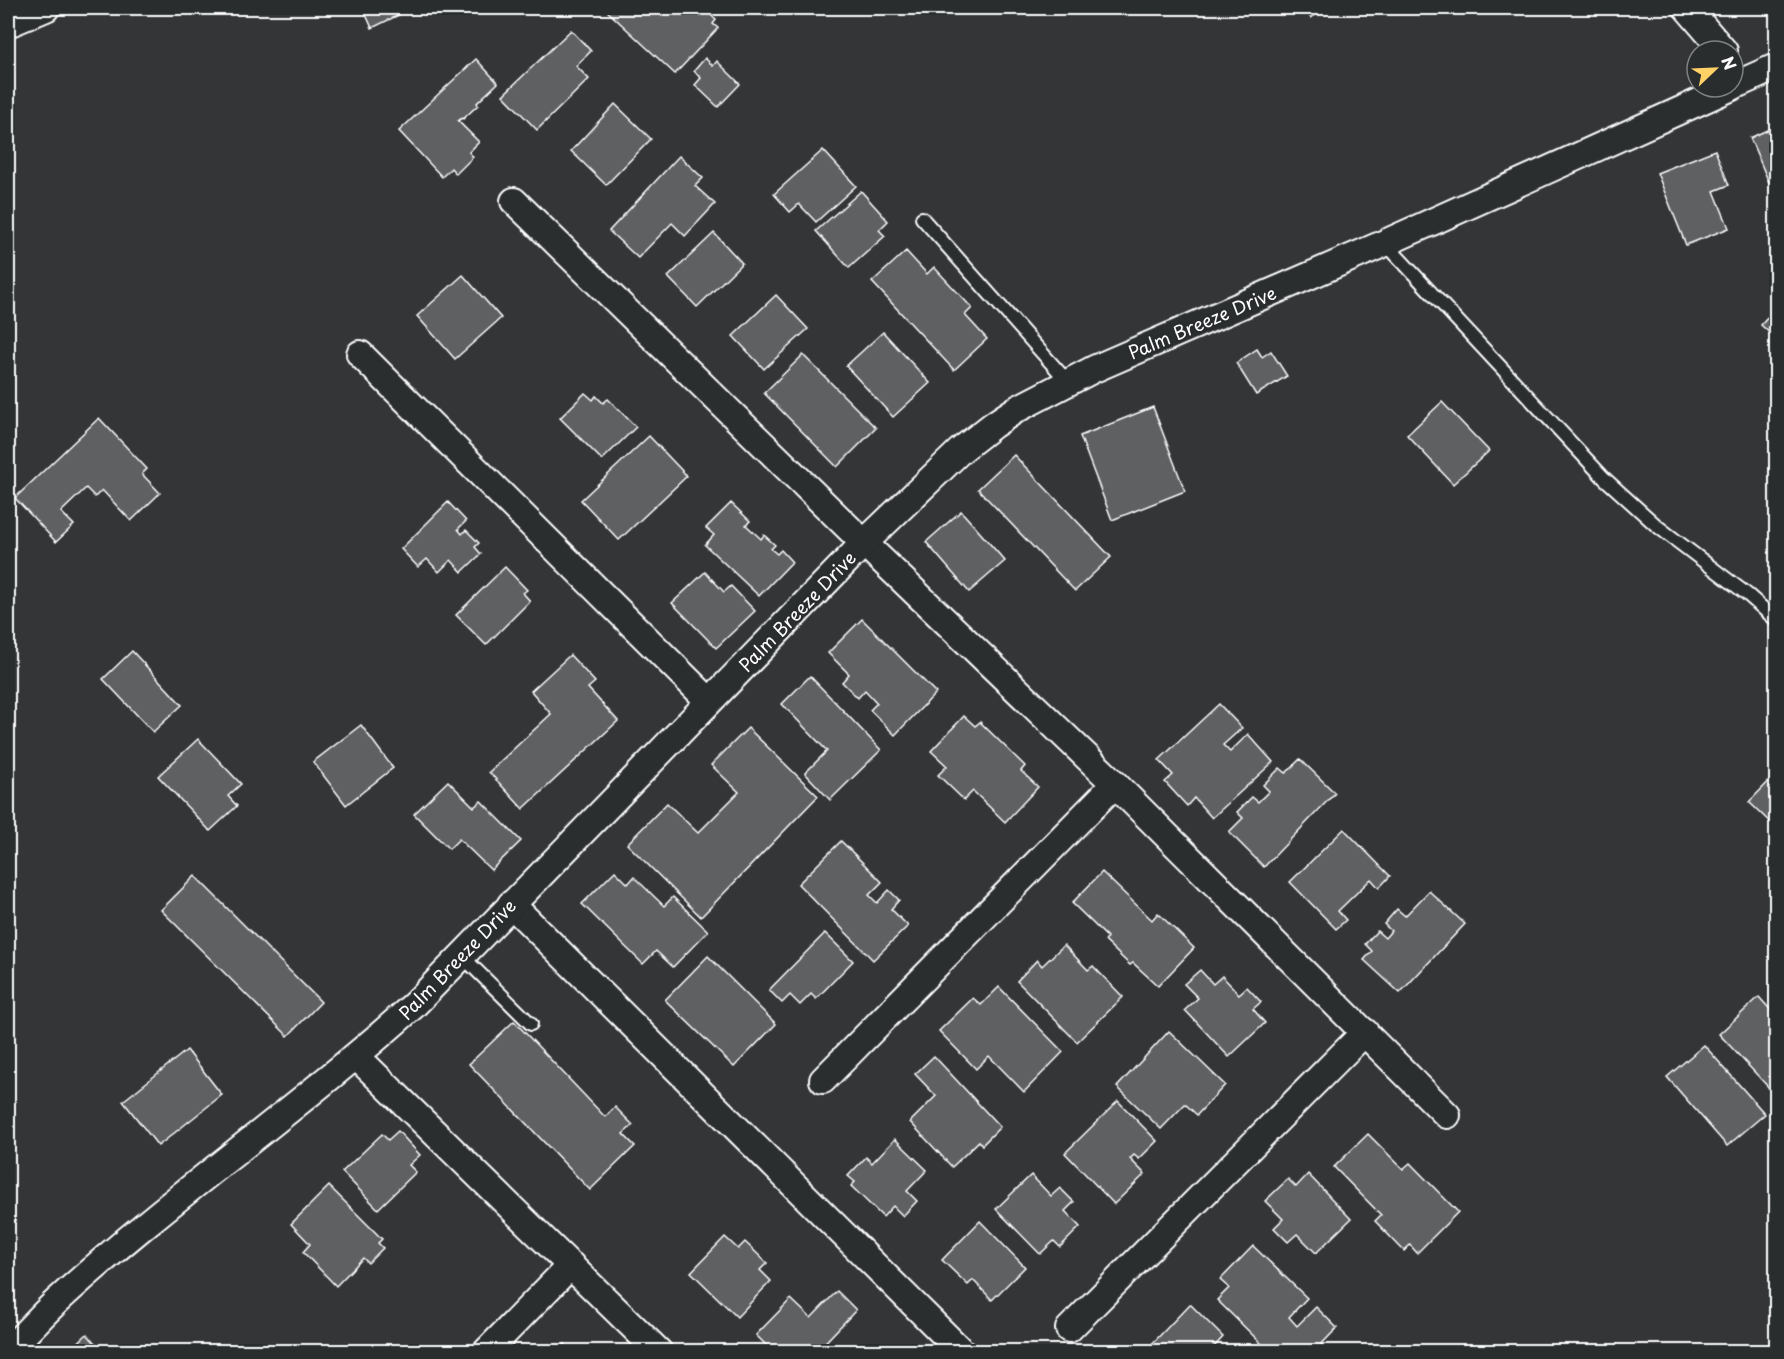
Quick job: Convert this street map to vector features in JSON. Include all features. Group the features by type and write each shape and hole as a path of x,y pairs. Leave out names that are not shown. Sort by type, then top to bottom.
{"street":[{"path":"8,24 46,8"},
{"path":"1687,8 1714,39"},
{"name":"Palm Breeze Drive","path":"1745,76 1776,67"},
{"name":"Palm Breeze Drive","path":"8,1351 56,1303 128,1241 356,1056 414,1005 864,543 961,450 1017,409 1104,364 1385,243 1693,99"},
{"path":"514,201 1115,784 1447,1115"},
{"path":"360,354 709,701"},
{"path":"824,1080 1115,784"},
{"path":"510,904 962,1352"},
{"path":"1069,1329 1365,1032"},
{"path":"356,1056 659,1352"},
{"path":"486,1352 571,1265"}],"lane":[{"path":"922,218 1068,382"},
{"path":"1385,243 1604,478 1657,526 1748,595 1776,620"},
{"path":"461,956 531,1024"}],"building":[{"path":"363,8 403,8 405,12 372,28"},
{"path":"604,8 667,8 669,10 671,8 696,8 701,12 704,8 716,20 713,24 718,28 675,74"},
{"path":"1303,8 1326,8 1311,18"},
{"path":"571,30 591,51 576,66 589,79 537,130 503,95"},
{"path":"705,58 713,66 717,61 740,84 718,107 695,85 701,78 694,71"},
{"path":"476,59 498,83 477,103 478,105 458,121 479,142 469,152 473,157 456,174 451,168 442,177 399,131"},
{"path":"615,104 651,139 606,185 571,151"},
{"path":"1776,126 1776,199 1750,138"},
{"path":"823,150 856,186 816,222 799,204 790,212 774,194"},
{"path":"1715,150 1729,185 1714,191 1729,228 1686,245 1657,173"},
{"path":"679,156 703,178 695,186 715,204 685,236 672,223 638,258 609,231"},
{"path":"861,191 888,221 879,230 885,236 849,268 816,231"},
{"path":"714,233 742,263 697,307 668,277"},
{"path":"906,251 927,274 934,267 972,308 965,315 987,339 954,370 872,282"},
{"path":"463,275 501,318 455,359 417,316"},
{"path":"776,295 808,329 764,369 733,336"},
{"path":"1776,308 1776,339 1761,325"},
{"path":"883,332 930,383 893,417 846,366"},
{"path":"1257,349 1262,357 1271,351 1287,376 1256,395 1236,363"},
{"path":"803,355 876,428 837,467 764,393"},
{"path":"585,393 593,400 596,396 603,403 608,399 636,427 602,460 560,418"},
{"path":"1442,402 1489,451 1453,484 1407,435"},
{"path":"1153,407 1185,491 1112,520 1080,436"},
{"path":"99,418 147,469 142,474 160,493 131,521 102,490 95,497 86,488 61,512 74,525 56,542 15,498"},
{"path":"649,436 687,476 619,540 581,500"},
{"path":"1014,455 1111,557 1075,591 978,489"},
{"path":"448,502 466,521 458,529 462,534 466,530 479,543 475,547 481,554 462,572 451,560 439,572 427,559 418,567 401,549"},
{"path":"731,503 750,521 746,525 761,539 764,535 775,545 771,549 777,554 781,550 792,562 759,596 705,545 714,535 706,528"},
{"path":"961,511 1005,561 969,592 926,542"},
{"path":"505,567 527,590 523,593 530,601 486,645 456,615"},
{"path":"705,572 724,592 731,586 755,611 716,648 672,603"},
{"path":"862,619 936,693 895,735 870,710 877,703 865,690 858,698 842,682 849,674 828,653"},
{"path":"132,651 182,705 153,732 103,679"},
{"path":"570,655 595,682 588,688 618,721 523,809 489,772 551,714 531,691"},
{"path":"810,676 881,750 830,800 805,773 827,751 782,704"},
{"path":"1219,704 1242,728 1223,745 1230,752 1248,734 1273,762 1212,818 1194,798 1187,806 1165,782 1173,775 1159,760"},
{"path":"964,716 975,726 980,722 1025,766 1021,771 1038,787 1005,822 973,791 964,800 938,775 947,766 931,751"},
{"path":"361,725 393,768 346,805 313,762"},
{"path":"748,728 818,796 701,917 627,844 667,803 698,833 739,792 711,765"},
{"path":"198,739 241,784 228,796 237,806 210,831 158,776"},
{"path":"1300,759 1335,793 1264,867 1229,832 1243,818 1237,812 1252,797 1258,802 1269,791 1263,785 1280,768 1286,773"},
{"path":"1776,774 1776,828 1749,802"},
{"path":"448,781 474,807 481,801 521,841 491,870 459,839 449,849 414,814"},
{"path":"1344,829 1390,876 1379,888 1371,879 1338,911 1346,920 1336,929 1290,882"},
{"path":"841,841 882,882 869,895 877,903 889,890 899,900 891,909 908,926 873,960 798,884"},
{"path":"615,871 628,884 634,877 664,906 673,897 708,931 673,967 656,951 643,964 582,904"},
{"path":"1102,872 1152,920 1158,913 1194,948 1158,986 1133,963 1130,965 1105,941 1107,937 1072,903"},
{"path":"195,876 321,1002 288,1036 161,910"},
{"path":"1429,891 1465,924 1400,993 1364,960 1372,951 1365,944 1377,931 1385,938 1391,931 1384,924 1397,909 1405,916"},
{"path":"825,933 853,961 816,999 811,994 800,1005 790,995 782,1003 769,990"},
{"path":"1064,945 1088,970 1093,966 1123,997 1077,1042 1017,981 1037,960 1042,966"},
{"path":"708,956 776,1024 734,1067 665,1000"},
{"path":"1200,970 1213,984 1222,976 1239,994 1247,987 1261,1002 1253,1009 1265,1023 1229,1057 1185,1010 1198,998 1184,984"},
{"path":"999,987 1063,1052 1024,1092 989,1056 976,1069 939,1031 973,998 981,1005"},
{"path":"1759,997 1776,1016 1776,1085 1771,1090 1719,1034"},
{"path":"514,1021 605,1117 615,1107 633,1125 623,1134 635,1146 590,1190 469,1064"},
{"path":"1169,1031 1225,1085 1197,1115 1185,1104 1161,1129 1117,1087"},
{"path":"1704,1045 1765,1114 1727,1146 1667,1077"},
{"path":"187,1050 222,1095 158,1146 123,1101"},
{"path":"934,1056 1000,1127 982,1145 979,1141 952,1167 910,1122 936,1096 915,1074"},
{"path":"1118,1101 1157,1141 1139,1159 1134,1155 1130,1159 1145,1174 1114,1204 1065,1153"},
{"path":"398,1131 420,1155 409,1165 416,1172 378,1209 342,1172 382,1134 388,1140"},
{"path":"1368,1134 1403,1169 1410,1163 1458,1212 1417,1253 1410,1245 1404,1251 1375,1221 1381,1215 1334,1167"},
{"path":"895,1139 927,1170 907,1191 917,1201 903,1216 893,1206 883,1217 851,1186 855,1182 848,1176 866,1157 872,1163"},
{"path":"1308,1174 1351,1219 1316,1253 1297,1234 1288,1242 1274,1228 1283,1219 1265,1201 1288,1179 1296,1187"},
{"path":"1031,1175 1051,1196 1060,1188 1074,1202 1065,1211 1080,1227 1060,1247 1054,1241 1040,1254 996,1209"},
{"path":"329,1186 382,1239 378,1243 383,1248 368,1263 363,1258 336,1286 303,1252 310,1244 291,1224"},
{"path":"980,1221 1025,1267 992,1300 973,1280 968,1285 942,1260"},
{"path":"725,1237 738,1249 745,1242 767,1263 760,1270 771,1281 737,1317 691,1272"},
{"path":"1253,1246 1307,1298 1289,1317 1297,1326 1316,1307 1337,1328 1314,1352 1270,1352 1217,1300 1229,1288 1220,1280"},
{"path":"837,1291 856,1310 816,1352 773,1352 756,1335 791,1299 811,1318"},
{"path":"1190,1304 1223,1337 1213,1348 1216,1352 1151,1352 1148,1348"},
{"path":"87,1334 103,1352 68,1352"},
{"path":"565,1344 572,1352 558,1352"}]}
